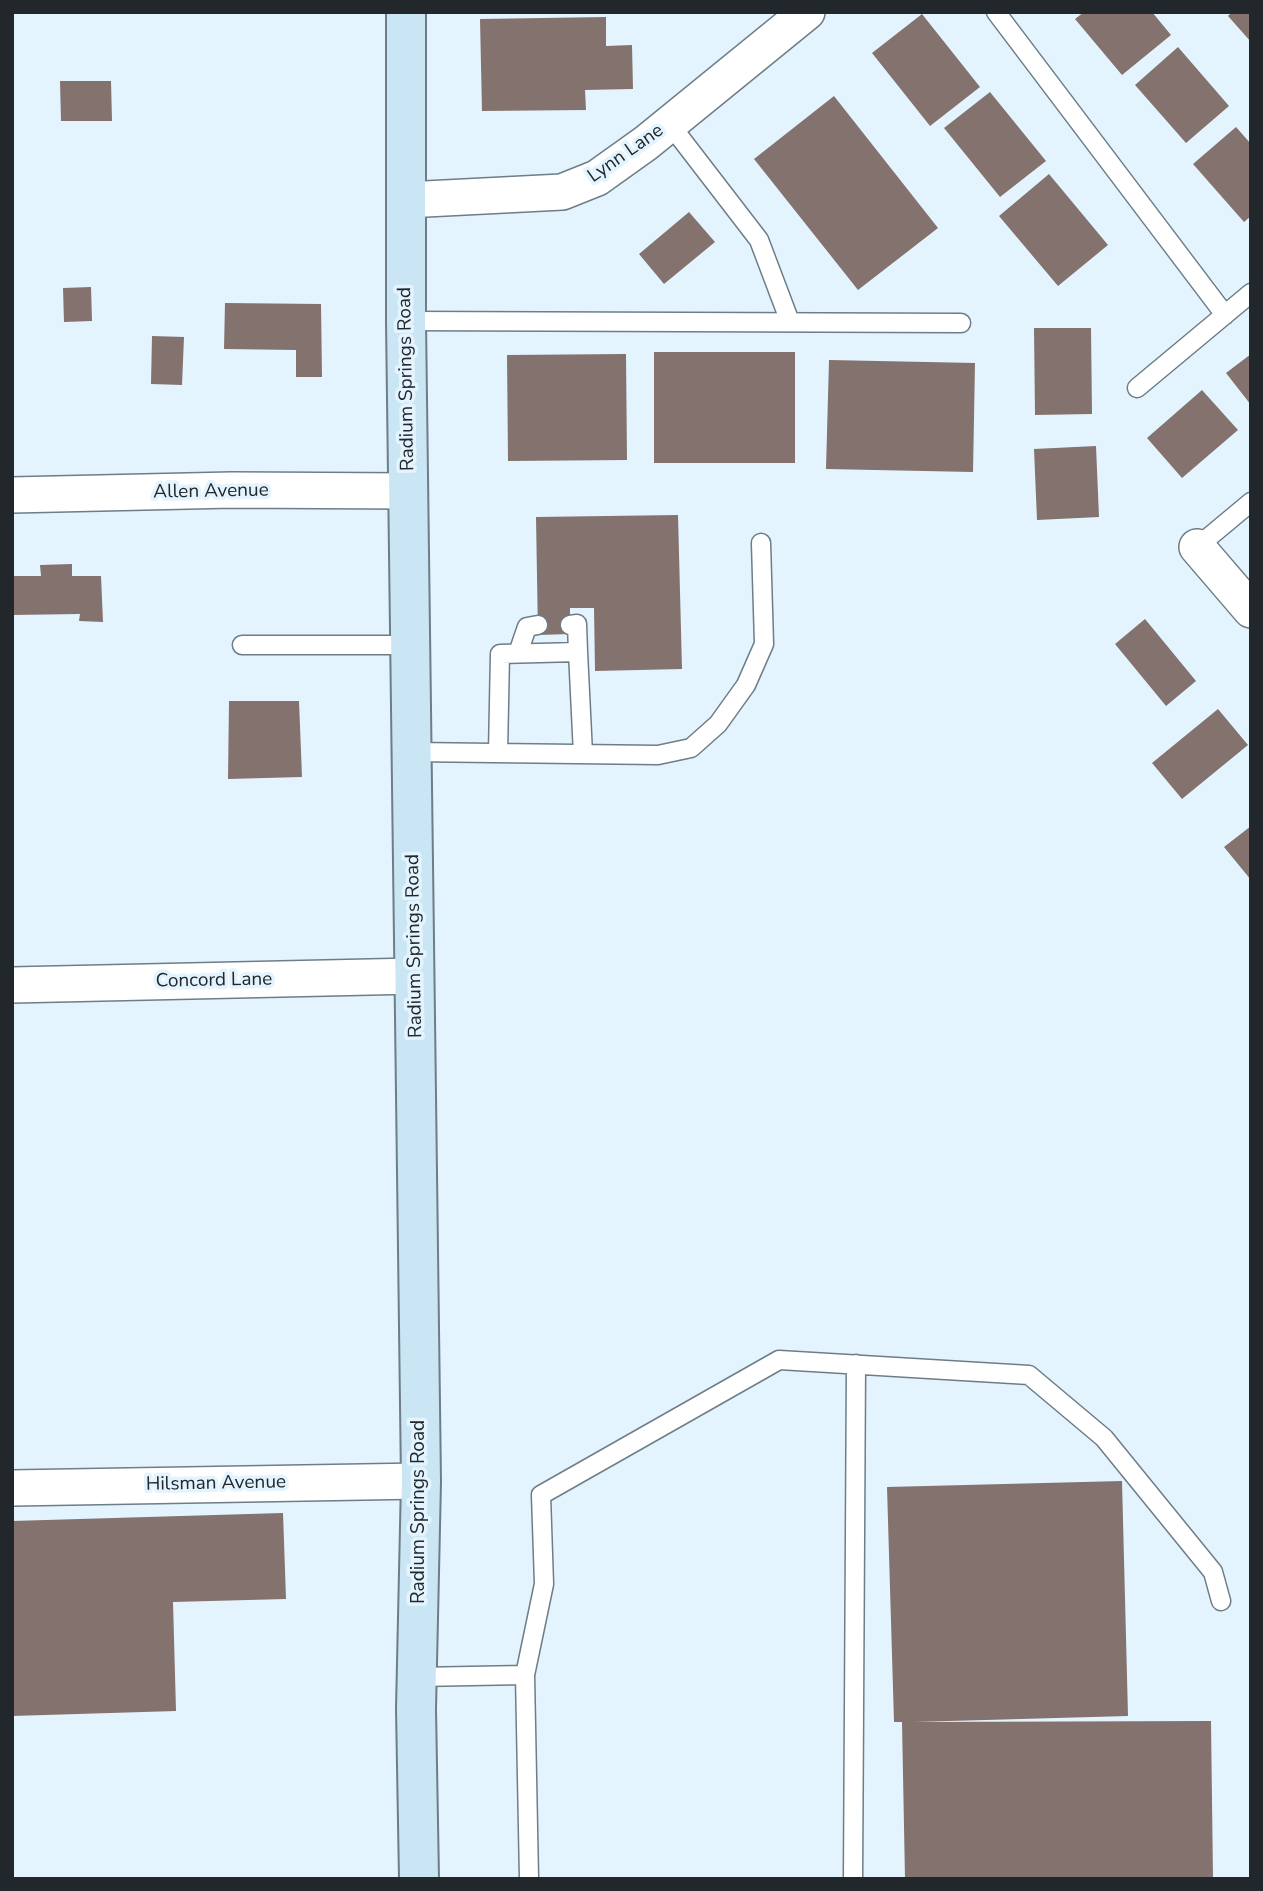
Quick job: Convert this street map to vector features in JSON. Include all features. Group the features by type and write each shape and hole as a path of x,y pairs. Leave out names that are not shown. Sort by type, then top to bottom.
{"main road":[{"name":"Radium Springs Road","path":"406,12 406,321 421,1481 417,1676 419,1879"}],"street":[{"name":"Lynn Lane","path":"406,200 562,192 597,178 807,12"},
{"name":"Allen Avenue","path":"12,495 232,490 409,491"},
{"path":"1197,547 1251,611"},
{"name":"Concord Lane","path":"12,985 415,976"},
{"name":"Hilsman Avenue","path":"12,1488 421,1481"}],"lane":[{"path":"996,12 1225,315"},
{"path":"669,123 758,240 790,322"},
{"path":"1137,388 1251,293"},
{"path":"406,321 961,323"},
{"path":"1197,547 1251,502"},
{"path":"412,752 657,755 691,748 718,724 746,685 764,644 761,543"},
{"path":"570,625 577,624 583,754"},
{"path":"518,653 527,627 538,625"},
{"path":"243,645 411,645"},
{"path":"498,753 500,654 578,652"},
{"path":"529,1879 525,1675 544,1584 541,1495 779,1360 1029,1375 1104,1438 1213,1572 1222,1601"},
{"path":"853,1879 856,1364"},
{"path":"417,1676 525,1675"}],"building":[{"path":"1084,12 1152,12 1171,35 1122,75 1075,19"},
{"path":"1232,12 1251,12 1251,42 1228,16"},
{"path":"922,14 980,87 930,126 872,53"},
{"path":"606,17 606,46 632,45 633,89 585,90 586,110 482,111 480,19"},
{"path":"1178,47 1229,106 1186,143 1135,85"},
{"path":"60,81 111,81 112,121 61,121"},
{"path":"990,92 1046,161 1000,197 944,128"},
{"path":"834,96 938,228 858,290 754,159"},
{"path":"1236,127 1251,144 1251,216 1244,222 1193,164"},
{"path":"1049,174 1108,245 1058,286 999,216"},
{"path":"689,212 715,242 664,284 639,254"},
{"path":"91,287 92,321 64,322 63,288"},
{"path":"225,303 321,304 322,377 296,377 296,350 224,349"},
{"path":"1034,328 1091,328 1092,414 1035,415"},
{"path":"152,336 184,337 182,385 151,384"},
{"path":"654,352 795,352 795,463 654,463"},
{"path":"626,354 627,460 508,461 507,355"},
{"path":"1251,354 1251,405 1226,373"},
{"path":"829,360 975,363 973,472 826,469"},
{"path":"1202,390 1238,430 1182,478 1147,438"},
{"path":"1096,446 1099,517 1037,520 1034,449"},
{"path":"678,515 682,669 595,671 594,608 570,608 570,634 538,635 536,517"},
{"path":"72,564 72,576 101,576 103,622 79,621 80,614 12,615 12,576 41,576 40,565"},
{"path":"1145,619 1196,681 1166,706 1115,644"},
{"path":"229,701 299,701 302,777 228,779"},
{"path":"1218,709 1248,745 1182,799 1152,763"},
{"path":"1251,826 1251,880 1224,847"},
{"path":"1122,1481 1128,1716 914,1722 1211,1721 1213,1879 905,1879 902,1722 894,1722 887,1487"},
{"path":"283,1513 286,1599 173,1602 176,1711 12,1716 12,1521"}]}
